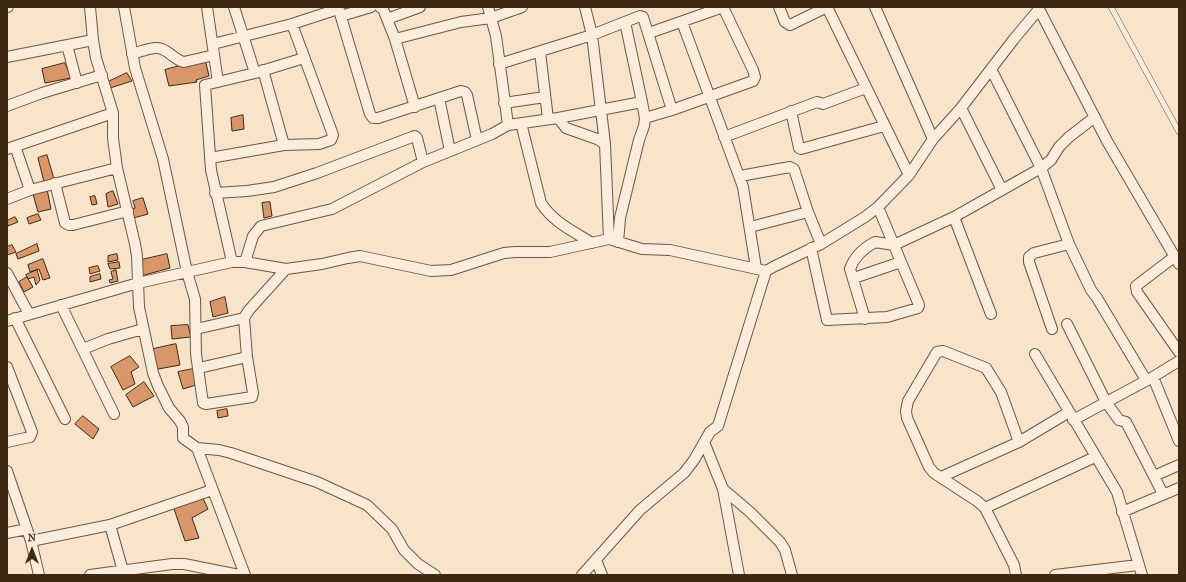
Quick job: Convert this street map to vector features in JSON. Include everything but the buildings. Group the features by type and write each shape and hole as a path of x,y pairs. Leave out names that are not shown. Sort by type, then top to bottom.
{"street":[{"path":"90,7 96,58 113,113 113,138 117,168 137,256 139,307 143,328 153,373 169,408 180,421 185,440 196,448 231,453 317,482 367,505 392,529 404,550 418,564 435,575"},
{"path":"124,7 132,54 163,159 187,272 195,299 196,354 203,403 206,404 252,397 253,393 247,357 244,318 249,310 286,269"},
{"path":"208,7 218,82"},
{"path":"234,7 242,36 259,71 284,145"},
{"path":"213,44 339,11 371,7"},
{"path":"380,7 383,9 395,39 415,107"},
{"path":"387,19 420,7"},
{"path":"488,7 496,36 508,125"},
{"path":"395,39 461,22 491,18 522,7"},
{"path":"585,7 592,35 605,144 614,241"},
{"path":"645,118 753,81 755,77 723,7 649,33"},
{"path":"778,7 785,22 790,25 827,7 909,175"},
{"path":"875,7 933,139"},
{"path":"65,419 11,319 138,283 232,262 245,262 286,269 322,264 360,256 431,271 441,271 451,270 504,253 550,252 592,243 614,241 642,249 670,250 766,271 816,246 865,217 878,207 909,175 933,139 961,108 1038,8 1108,142 1177,260 1136,286 1136,289 1179,352"},
{"path":"339,11 370,114 373,118 378,118 415,107 461,91 465,92 477,140"},
{"path":"499,64 592,35 642,16 649,33 672,110"},
{"path":"614,241 645,118 625,22"},
{"path":"682,22 740,176 756,268"},
{"path":"210,158 284,145 319,144 333,138 292,24"},
{"path":"7,57 93,40"},
{"path":"67,45 77,83"},
{"path":"132,54 158,48 179,61 184,62 214,55"},
{"path":"540,52 545,96 553,119 566,128 597,139 605,144"},
{"path":"232,262 215,193 211,170 205,85 304,58"},
{"path":"991,69 1041,168 1069,244 1094,294 1150,378 1179,441"},
{"path":"7,106 42,93 102,75"},
{"path":"724,136 817,102 824,104 866,88"},
{"path":"504,103 545,96"},
{"path":"439,98 450,150"},
{"path":"245,262 253,236 261,226 332,209 423,162 492,134 508,125 601,111 642,102"},
{"path":"961,108 1002,190"},
{"path":"791,111 799,148 801,149 884,126"},
{"path":"30,190 11,148 113,113"},
{"path":"865,319 854,278 850,269 852,263 862,251 875,242 894,245 954,217 1041,168 1051,160 1059,147 1069,136 1095,116"},
{"path":"522,123 541,203 546,212 557,222 592,243"},
{"path":"215,193 248,191 274,187 317,173 412,136 417,138 423,162"},
{"path":"740,176 790,167 794,169 808,212 816,246 827,320 865,319 892,316 918,308 919,305 878,207"},
{"path":"7,199 30,190 117,168"},
{"path":"55,183 65,223 68,225 128,211"},
{"path":"750,227 808,212"},
{"path":"954,217 991,314"},
{"path":"1052,329 1029,262 1029,257 1034,253 1069,244"},
{"path":"854,278 901,262"},
{"path":"582,575 640,510 684,473 694,460 710,432 718,426 766,271"},
{"path":"7,273 29,314"},
{"path":"61,305 114,414"},
{"path":"196,329 244,318"},
{"path":"1067,324 1106,402 1120,421 1126,422 1164,494"},
{"path":"83,349 143,328"},
{"path":"1016,575 1014,565 985,508 934,473 929,466 908,418 906,410 908,402 937,352 945,352 986,368 1001,392 1019,442"},
{"path":"1035,354 1117,492 1142,575"},
{"path":"198,368 247,357"},
{"path":"941,478 1071,416 1106,402 1179,361"},
{"path":"7,367 32,432 30,437 7,442"},
{"path":"704,442 723,489 739,575"},
{"path":"196,448 245,575"},
{"path":"985,508 1095,457"},
{"path":"1154,476 1179,465"},
{"path":"7,471 31,541 39,575"},
{"path":"1122,512 1179,488"},
{"path":"723,489 750,512 780,542 792,575"},
{"path":"31,541 110,525 212,490"},
{"path":"110,525 123,571"},
{"path":"7,533 27,529"},
{"path":"596,560 602,575"},
{"path":"90,575 172,564 184,564 239,575"},
{"path":"1054,575 1138,565"}],"lane":[{"path":"1111,7 1179,132"}]}
